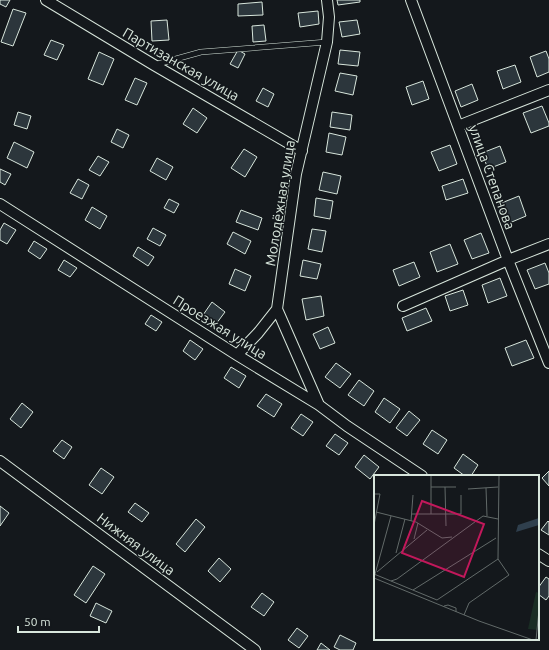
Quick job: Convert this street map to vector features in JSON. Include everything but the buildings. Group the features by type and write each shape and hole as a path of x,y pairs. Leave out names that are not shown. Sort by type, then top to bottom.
{"street":[{"name":"Партизанская улица","path":"46,0 302,151"},
{"name":"Молодёжная улица","path":"277,309 296,174 327,42 329,17 327,0"},
{"name":"улица Степанова","path":"411,0 508,260 549,363"},
{"path":"458,126 549,90"},
{"name":"Проезжая улица","path":"0,204 237,355 319,405 347,426 420,475"},
{"path":"402,306 549,244"},
{"path":"237,355 258,333 277,309 319,405"},
{"name":"Нижняя улица","path":"0,461 255,650"},
{"path":"539,555 549,561"}],"lane":[{"path":"154,65 201,52 327,42"}]}
